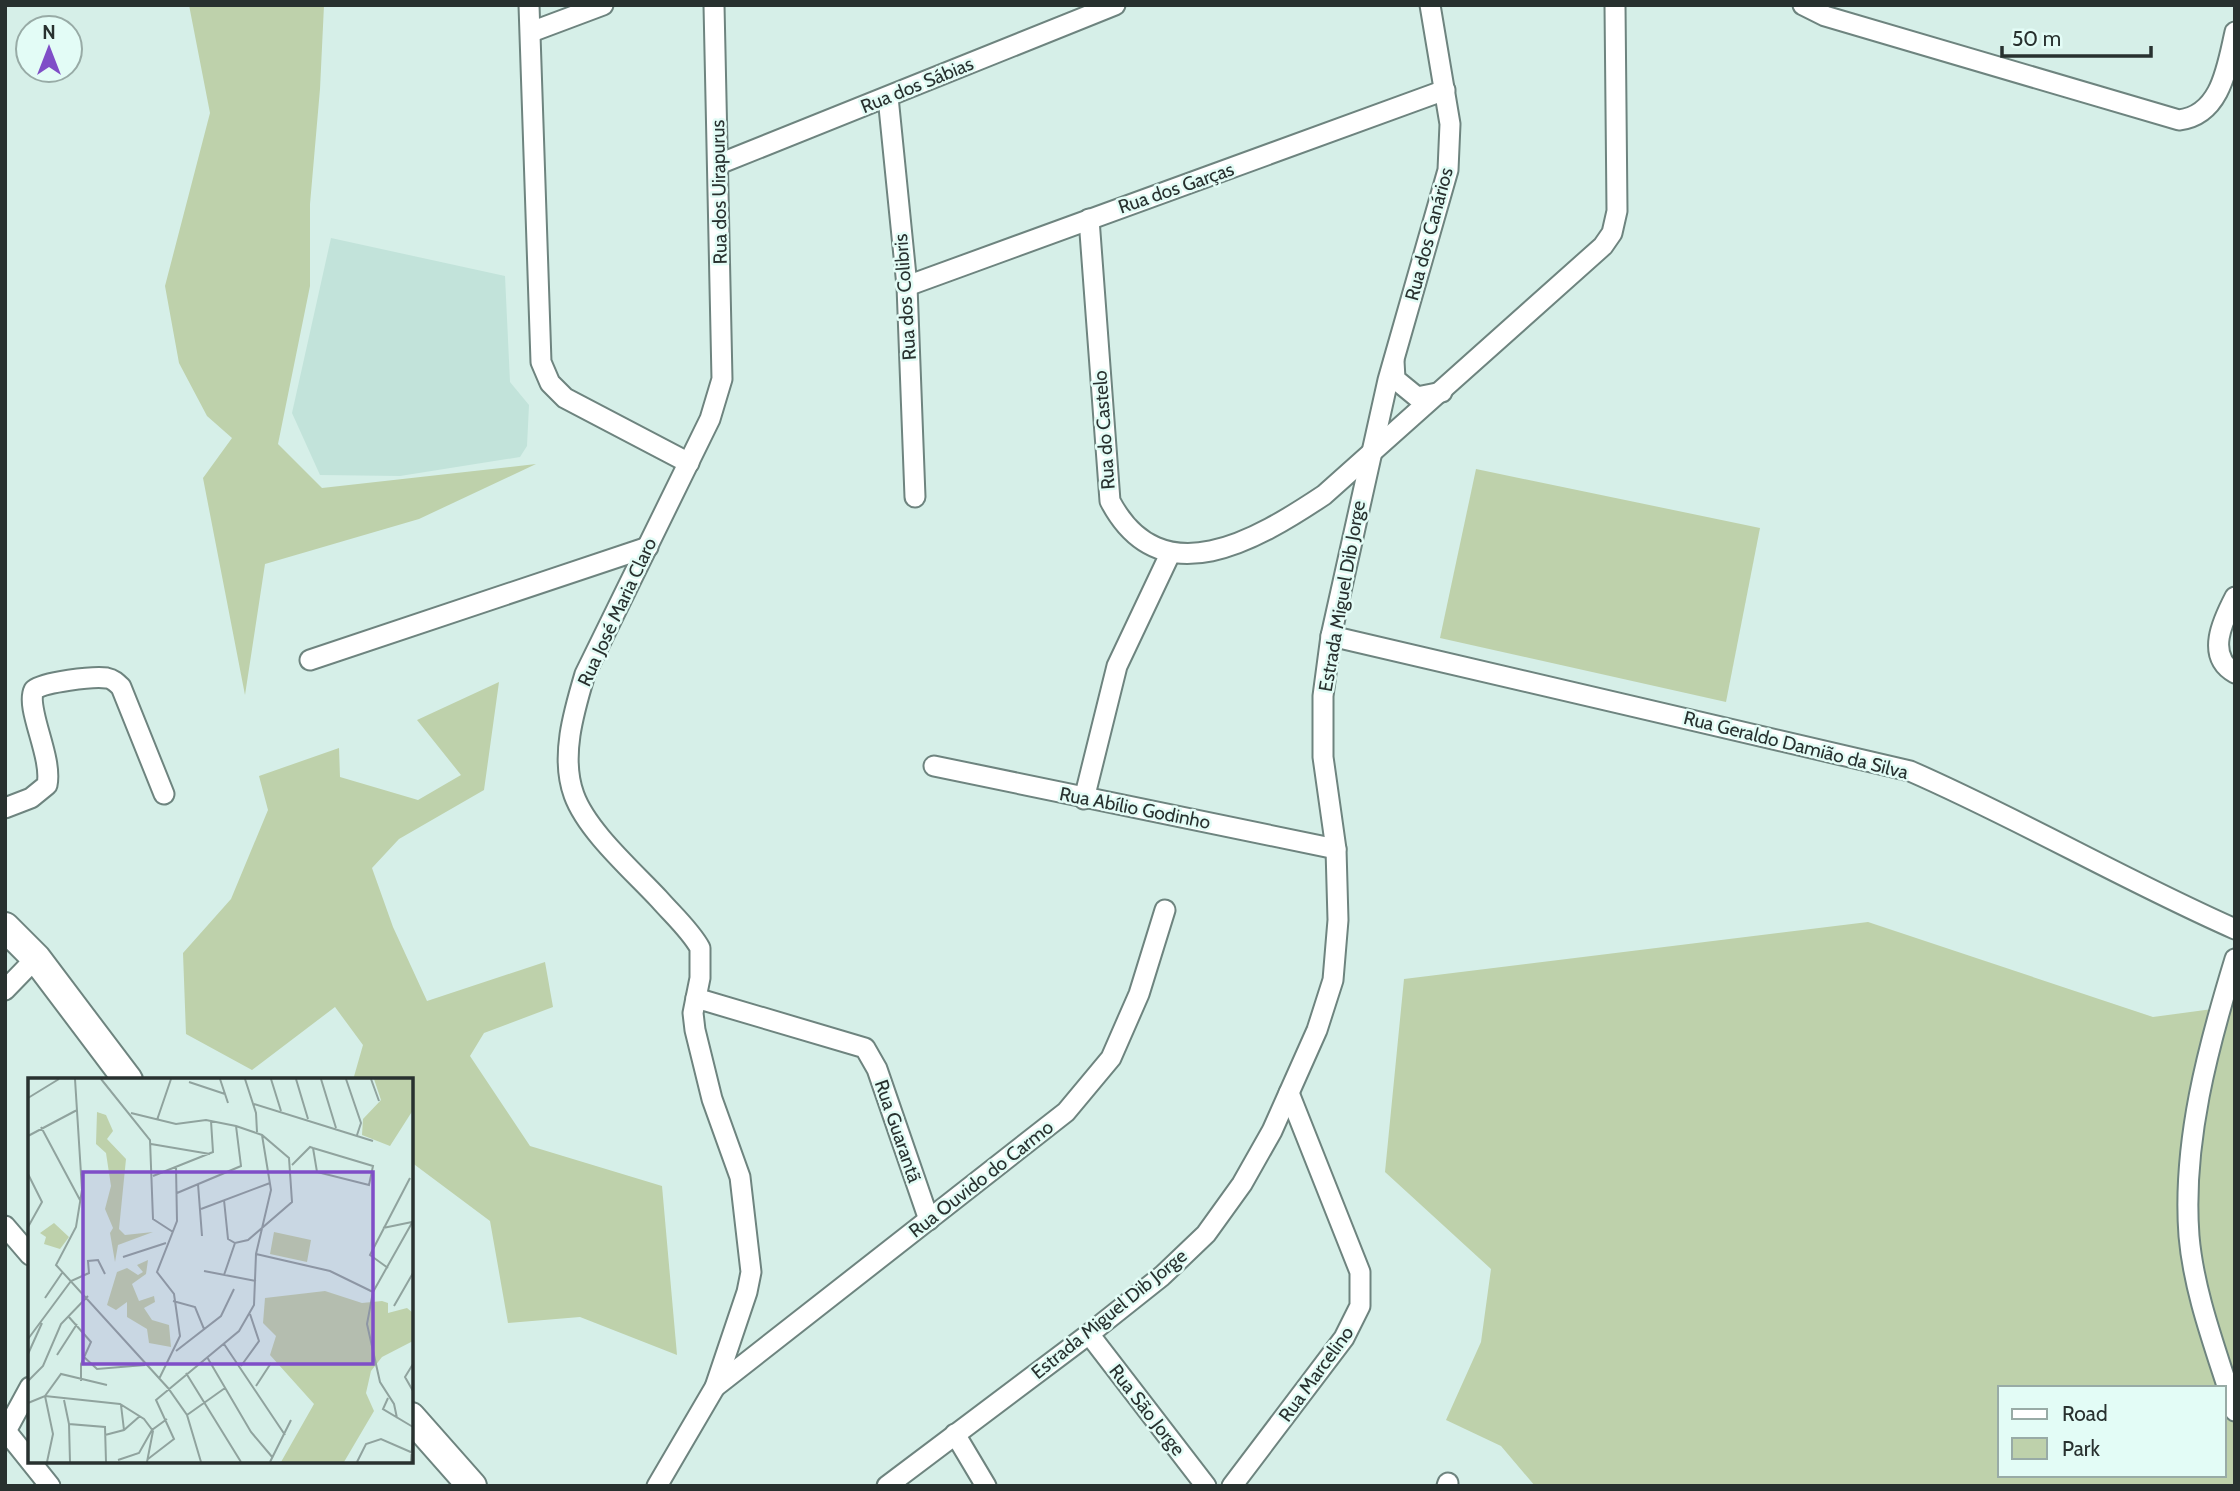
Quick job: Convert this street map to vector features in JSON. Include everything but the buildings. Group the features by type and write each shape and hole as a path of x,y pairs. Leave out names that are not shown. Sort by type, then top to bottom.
{"street":[{"path":"529,5 537,344 541,362 550,383 565,398 690,463"},
{"path":"531,32 603,5"},
{"name":"Rua dos Uirapurus","path":"690,463 710,419 722,379 714,5"},
{"name":"Rua dos Sábias","path":"719,164 1115,5"},
{"name":"Rua dos Canários","path":"1369,458 1393,360 1448,170 1451,144 1445,90 1430,5"},
{"path":"1084,799 1117,666 1170,554 1217,550 1274,528 1324,495 1369,458 1587,262 1612,233 1617,211 1615,5"},
{"path":"1803,5 1825,16 2179,120 2189,119 2211,105 2218,92 2235,32"},
{"name":"Rua dos Garças","path":"907,286 1445,90"},
{"name":"Rua dos Colibris","path":"888,97 907,286 915,497"},
{"name":"Rua do Castelo","path":"1089,219 1110,501 1119,519 1138,537 1170,554"},
{"path":"1393,360 1395,379 1418,397 1444,391"},
{"name":"Estrada Miguel Dib Jorge","path":"887,1486 1089,1334 1162,1276 1206,1234 1242,1184 1289,1093 1317,1030 1333,980 1338,920 1336,849 1323,757 1323,696 1331,636 1369,458"},
{"name":"Rua José Maria Claro","path":"657,1486 715,1387 747,1292 751,1272 750,1243 740,1177 712,1100 695,1030 696,998 701,970 700,948 595,828 574,797 569,772 574,710 585,674 690,463"},
{"path":"310,660 648,547"},
{"path":"2235,597 2218,642 2220,658 2235,673"},
{"name":"Rua Geraldo Damião da Silva","path":"1331,636 1910,771 1995,808 2235,929"},
{"path":"5,808 32,798 47,785 48,764 32,703 34,690 46,685 98,678 115,680 121,687 164,794"},
{"name":"Rua Abílio Godinho","path":"934,766 1336,849"},
{"name":"Rua Ouvido do Carmo","path":"715,1387 1066,1112 1093,1083 1111,1058 1139,994 1165,910"},
{"path":"5,927 36,958 126,1078"},
{"path":"5,990 36,958"},
{"path":"2235,960 2213,1030 2196,1117 2190,1178 2189,1237 2202,1301 2235,1411"},
{"name":"Rua Guarantã","path":"696,998 861,1045 871,1055 877,1069 929,1220"},
{"name":"Rua Marcelino","path":"1233,1486 1344,1338 1360,1306 1360,1272 1289,1093"},
{"path":"5,1226 28,1253"},
{"name":"Rua São Jorge","path":"1089,1334 1206,1486"},
{"path":"28,1391 6,1432 28,1459"},
{"path":"413,1419 472,1486"},
{"path":"954,1434 986,1486"},
{"path":"31,1463 50,1486"}],"shaded area":[{"path":"331,238 505,276 510,382 529,405 527,446 520,457 400,476 320,475 292,413"}],"green space":[{"path":"189,5 324,5 310,204 310,286 278,444 322,488 536,464 419,519 265,564 245,695 203,478 232,438 207,416 179,363 165,286 210,113"},
{"path":"1476,469 1760,528 1726,702 1440,638"},
{"path":"499,682 484,790 399,839 372,868 393,927 427,1001 545,962 553,1007 484,1033 470,1056 530,1146 662,1186 677,1355 580,1317 508,1323 490,1221 413,1163 413,1078 354,1078 363,1045 335,1007 252,1070 186,1034 183,953 231,899 268,810 259,776 339,748 340,777 418,800 461,775 417,720"},
{"path":"1868,922 2153,1017 2235,1006 2235,1486 1535,1486 1501,1446 1446,1420 1481,1342 1491,1269 1385,1172 1404,979"}]}
